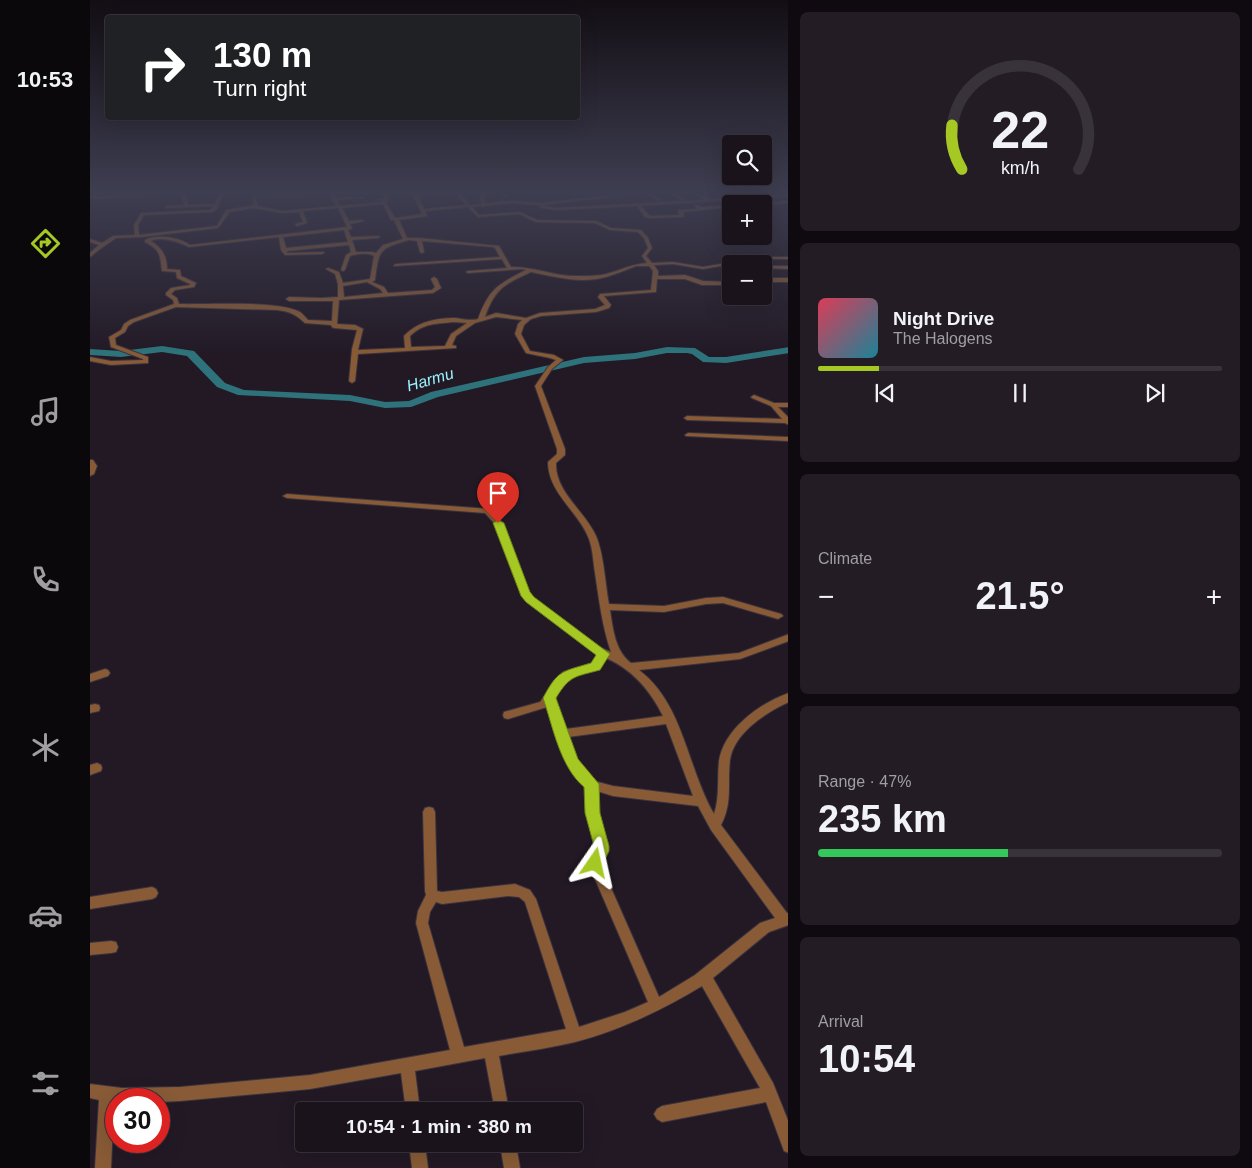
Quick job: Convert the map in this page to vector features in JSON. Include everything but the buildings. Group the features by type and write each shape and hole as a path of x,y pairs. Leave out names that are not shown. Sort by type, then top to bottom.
{"street":[{"path":"90,256 100,247"},
{"path":"157,247 161,252 164,270 178,271 179,277 194,283 192,286 173,290 168,294 175,299 177,305"},
{"path":"283,247 286,255 322,253"},
{"path":"283,250 309,247"},
{"path":"352,247 354,253"},
{"path":"369,282 374,271 376,256 385,247"},
{"path":"421,247 422,252"},
{"path":"495,247 510,269"},
{"path":"447,347 453,335 481,319 498,315 524,319 548,314 583,314 604,309 608,305 601,297 602,295 653,291 656,271 644,257 650,247"},
{"path":"343,270 348,255 354,253 376,256"},
{"path":"396,265 502,258"},
{"path":"772,258 788,258"},
{"path":"468,272 510,269 531,270 556,276 576,278 602,276 635,265 653,266 673,262 703,268"},
{"path":"668,278 722,264"},
{"path":"772,268 788,268"},
{"path":"328,269 337,273 341,284 339,286 339,298 334,323"},
{"path":"481,319 486,305 498,287 531,270"},
{"path":"655,278 685,277 705,284 722,284"},
{"path":"289,299 339,298 437,290 434,279"},
{"path":"772,280 788,280"},
{"path":"341,284 369,282 382,288 386,295"},
{"path":"90,359 111,363 125,361 142,364 147,362 146,358 138,354 113,346 112,337 121,333 128,323 177,305 283,310 299,313 307,322 334,323 336,327 355,327 360,329 352,381"},
{"path":"524,319 519,327 518,334 526,351 552,356 560,360 550,368 538,389 551,417 561,448 561,455 552,462 551,471 564,497 580,515 595,544 613,645 620,660"},
{"path":"408,350 407,336 417,327 441,321 474,322"},
{"path":"355,352 454,347"},
{"path":"754,397 773,405 788,405"},
{"path":"773,405 788,422"},
{"path":"687,418 788,422"},
{"path":"688,435 788,439"},
{"path":"90,462 93,466 90,474"},
{"path":"170,1094 310,1082 575,1035 626,1019 656,1005 704,976 765,928 786,919 715,826 701,802 664,704 652,686 620,660 593,648 530,600 525,593 498,523 486,511 287,496"},
{"path":"606,607 664,609 706,601 723,600 778,616"},
{"path":"629,667 740,656 788,637"},
{"path":"508,716 543,705 561,679 566,675 596,666 604,654"},
{"path":"90,678 105,673"},
{"path":"715,826 723,812 726,750 733,737 771,706 788,697"},
{"path":"549,698 577,770 591,784 613,791 701,802"},
{"path":"562,734 670,719"},
{"path":"591,784 592,813 602,846 602,851 596,858 598,872 656,1005"},
{"path":"429,812 431,891 433,895 424,911 422,923 459,1055"},
{"path":"433,895 442,898 508,890 525,892 530,899 575,1035"},
{"path":"90,903 152,893"},
{"path":"90,949 111,947"},
{"path":"704,976 759,1070 770,1094 788,1146"},
{"path":"491,1049 500,1102"},
{"path":"407,1064 412,1102"},
{"path":"90,1091 105,1093"},
{"path":"662,1114 770,1094"},
{"path":"103,1168 105,1130"},
{"path":"418,1152 420,1168"},
{"path":"509,1152 512,1168"}],"waterway":[{"name":"Harmu","path":"90,352 121,354 162,349 190,353 221,385 242,393 350,398 385,405 411,404 435,394 584,360 635,356 667,350 695,351 707,360 726,360 788,350"}],"route":[{"path":"498,523 525,593 530,600 593,648 604,654 596,666 566,675 561,679 549,698 572,762 583,778 591,784 592,813 602,846 602,851 596,858 595,863"}]}
